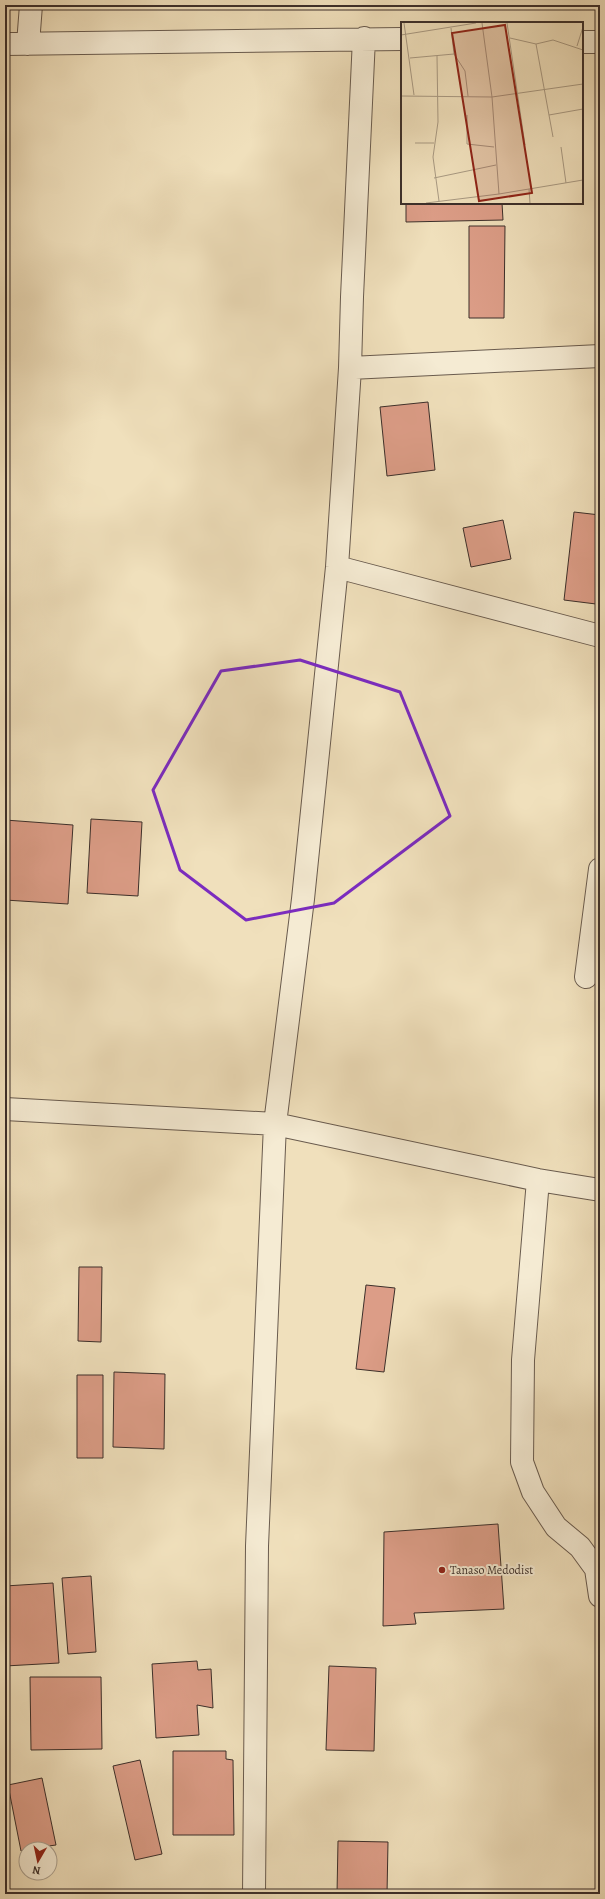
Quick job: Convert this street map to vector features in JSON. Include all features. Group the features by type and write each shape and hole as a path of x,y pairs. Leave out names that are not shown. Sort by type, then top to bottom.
{"street":[{"path":"28,44 31,5"},
{"path":"254,1894 257,1546 275,1124 303,899 337,567 350,368 364,38"},
{"path":"5,44 364,38 401,39"},
{"path":"583,42 600,42"},
{"path":"350,368 600,356"},
{"path":"337,567 600,636"},
{"path":"586,977 600,869"},
{"path":"5,1109 275,1124 538,1180 600,1190"},
{"path":"538,1180 523,1360 522,1462 533,1492 556,1527 580,1547 596,1569 600,1596"}],"highlighted area":[{"path":"300,660 400,692 450,816 334,903 246,920 180,870 153,790 221,671"}],"building":[{"path":"406,204 502,204 503,220 406,222"},
{"path":"469,226 505,226 504,318 469,318"},
{"path":"428,402 435,470 387,476 380,407"},
{"path":"574,512 600,515 600,571 596,604 564,600"},
{"path":"503,520 511,559 471,567 463,528"},
{"path":"91,819 142,822 138,896 87,893"},
{"path":"5,820 73,825 68,904 5,900"},
{"path":"79,1267 102,1267 101,1342 78,1341"},
{"path":"366,1285 395,1288 384,1372 356,1369"},
{"path":"114,1372 165,1374 164,1449 113,1447"},
{"path":"77,1375 103,1375 103,1458 77,1458"},
{"name":"Tanaso Medodist","path":"498,1524 504,1609 414,1613 416,1624 383,1626 384,1532"},
{"path":"91,1576 96,1652 68,1654 62,1578"},
{"path":"53,1583 59,1663 5,1666 5,1586"},
{"path":"197,1661 198,1670 211,1669 213,1708 197,1705 199,1735 156,1738 152,1664"},
{"path":"329,1666 376,1668 374,1751 326,1750"},
{"path":"30,1677 101,1677 102,1749 31,1750"},
{"path":"173,1751 226,1751 226,1759 233,1760 234,1835 173,1835"},
{"path":"140,1760 162,1854 135,1860 113,1766"},
{"path":"42,1778 55,1841 19,1841 8,1785"},
{"path":"338,1841 388,1842 387,1894 337,1894"}],"place":[{"name":"Tanaso Medodist","path":"442,1570"}]}
